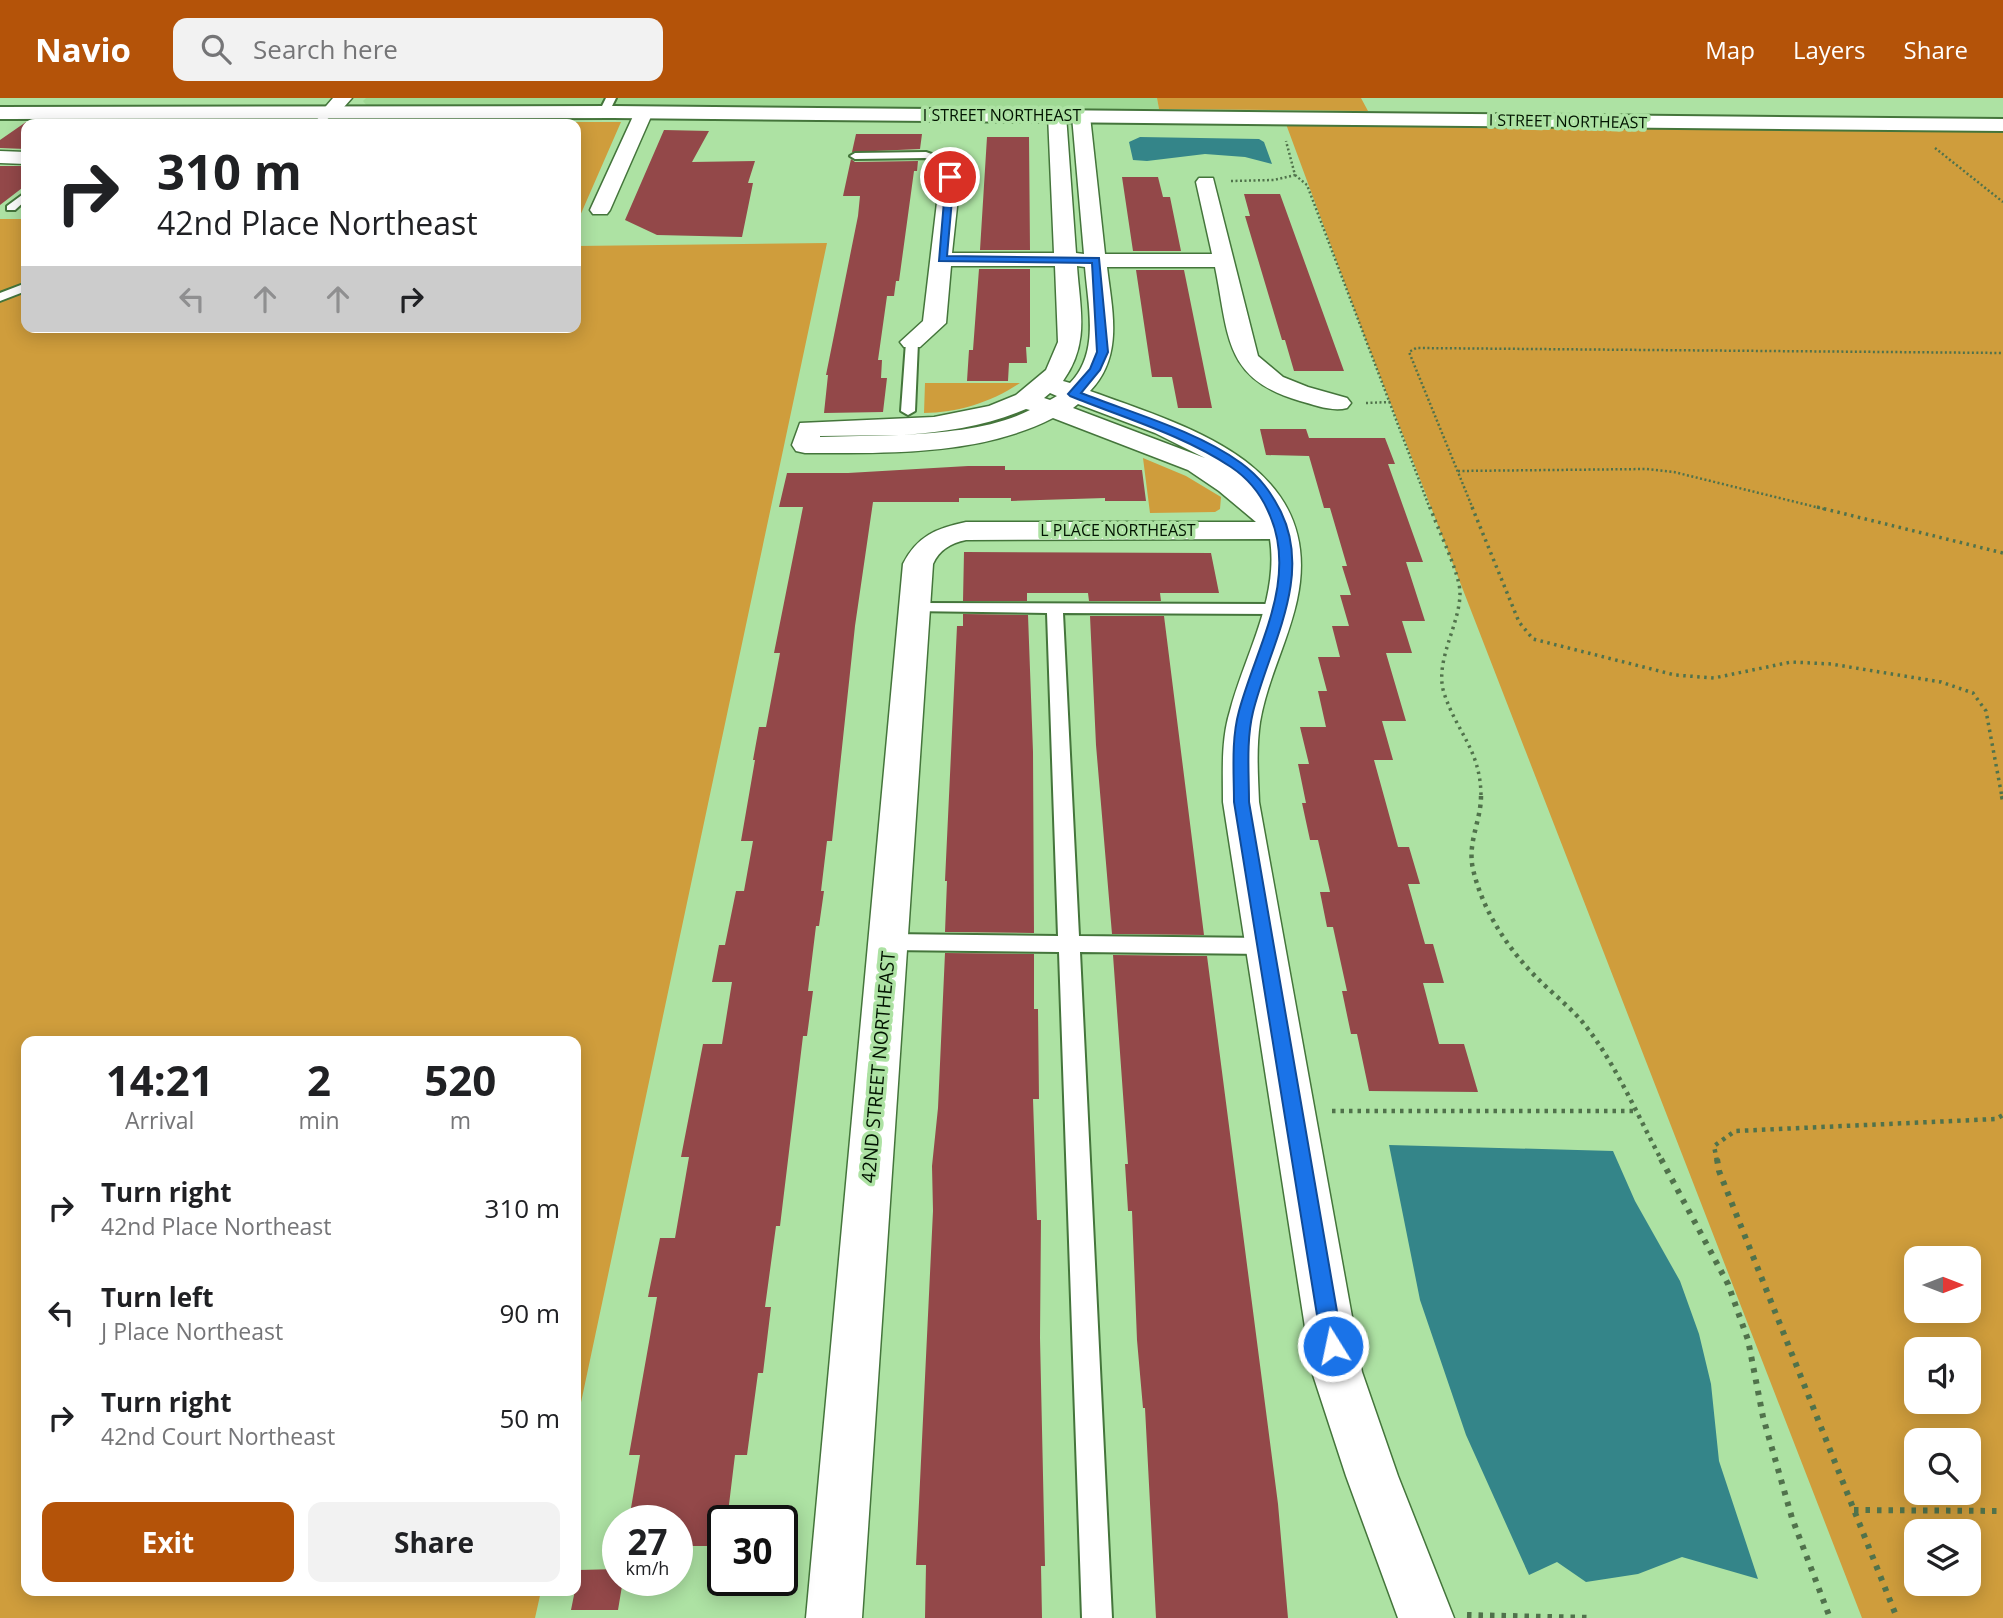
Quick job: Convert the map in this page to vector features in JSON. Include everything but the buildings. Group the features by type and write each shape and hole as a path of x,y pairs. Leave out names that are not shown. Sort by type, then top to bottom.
{"street":[{"path":"1854,103 1878,125"},
{"path":"1881,103 1907,125"},
{"name":"I STREET NORTHEAST","path":"0,113 330,112 608,105 644,112 2003,125"},
{"path":"600,209 644,112"},
{"path":"1050,397 1070,342 1057,115"},
{"path":"1081,116 1103,352 1095,370 1050,397 996,432 897,446 805,445 809,428 925,427 986,415 1050,397 1197,464 1220,478 1283,530 1287,565 1285,589 1245,714 1241,754 1241,802 1337,1372 1372,1476 1425,1616"},
{"path":"0,158 21,158"},
{"path":"912,342 934,323 950,177 962,167"},
{"path":"1206,182 1246,356 1252,366 1270,379 1299,393 1338,403"},
{"path":"942,259 1223,261"},
{"name":"L PLACE NORTHEAST","path":"952,534 966,531 1283,530"},
{"name":"42ND STREET NORTHEAST","path":"834,1618 918,564 924,549 938,539 952,534"}],"lane":[{"path":"855,156 926,155 962,167"},
{"path":"0,297 21,289"},
{"path":"908,411 912,342"},
{"path":"915,608 1278,609"},
{"path":"1055,608 1097,1618"},
{"path":"888,942 1266,946"}],"path":[{"path":"1278,117 1295,167 1295,175"},
{"path":"1907,125 2003,202"},
{"path":"1206,182 1274,180 1295,175"},
{"path":"1295,175 1307,185 1458,582 1460,594 1444,664 1443,691 1476,757 1481,778 1481,806 1472,839 1472,866 1480,894 1504,937 1534,975 1580,1018 1611,1066 1728,1284 1748,1340 1763,1417 1792,1518 1830,1618"},
{"path":"2003,353 1416,348 1409,352 1519,622 1533,639 1675,675 1714,677 1791,662 1831,664 1941,682 1973,694 1986,711 2003,801"},
{"path":"1458,471 1646,469 1674,472 2003,553"},
{"path":"1293,1111 1635,1111"},
{"path":"1897,1618 1719,1171 1714,1146 1735,1131 1996,1119 2003,1115"},
{"path":"1854,1510 2003,1511"},
{"path":"1425,1616 1592,1618"}],"shaded area":[{"path":"366,98 1157,98 1159,109 368,107 363,101"},
{"path":"1157,98 1361,98 1368,111 1159,109"},
{"path":"581,122 621,122 581,214"},
{"path":"1286,124 2003,126 2003,1618 1862,1618 1361,327"},
{"path":"0,219 21,219 21,333 581,333 581,246 827,243 581,1402 581,1036 21,1036 21,1596 540,1596 535,1618 0,1618"},
{"path":"925,383 1020,383 998,396 974,405 924,413"},
{"path":"1143,458 1186,476 1221,497 1220,509 1215,512 1150,513"}],"water":[{"path":"1140,137 1259,139 1264,142 1272,164 1245,157 1205,154 1147,161 1133,160 1129,142"},
{"path":"1389,1145 1613,1151 1635,1201 1680,1281 1699,1334 1711,1384 1719,1461 1758,1579 1682,1557 1638,1574 1586,1582 1557,1562 1529,1575 1466,1435 1420,1300"}],"route":[{"path":"950,177 942,259 1096,260 1103,352 1095,370 1074,394 1195,442 1237,465 1264,489 1283,530 1287,565 1285,589 1245,714 1241,754 1241,802 1333,1346"}]}
